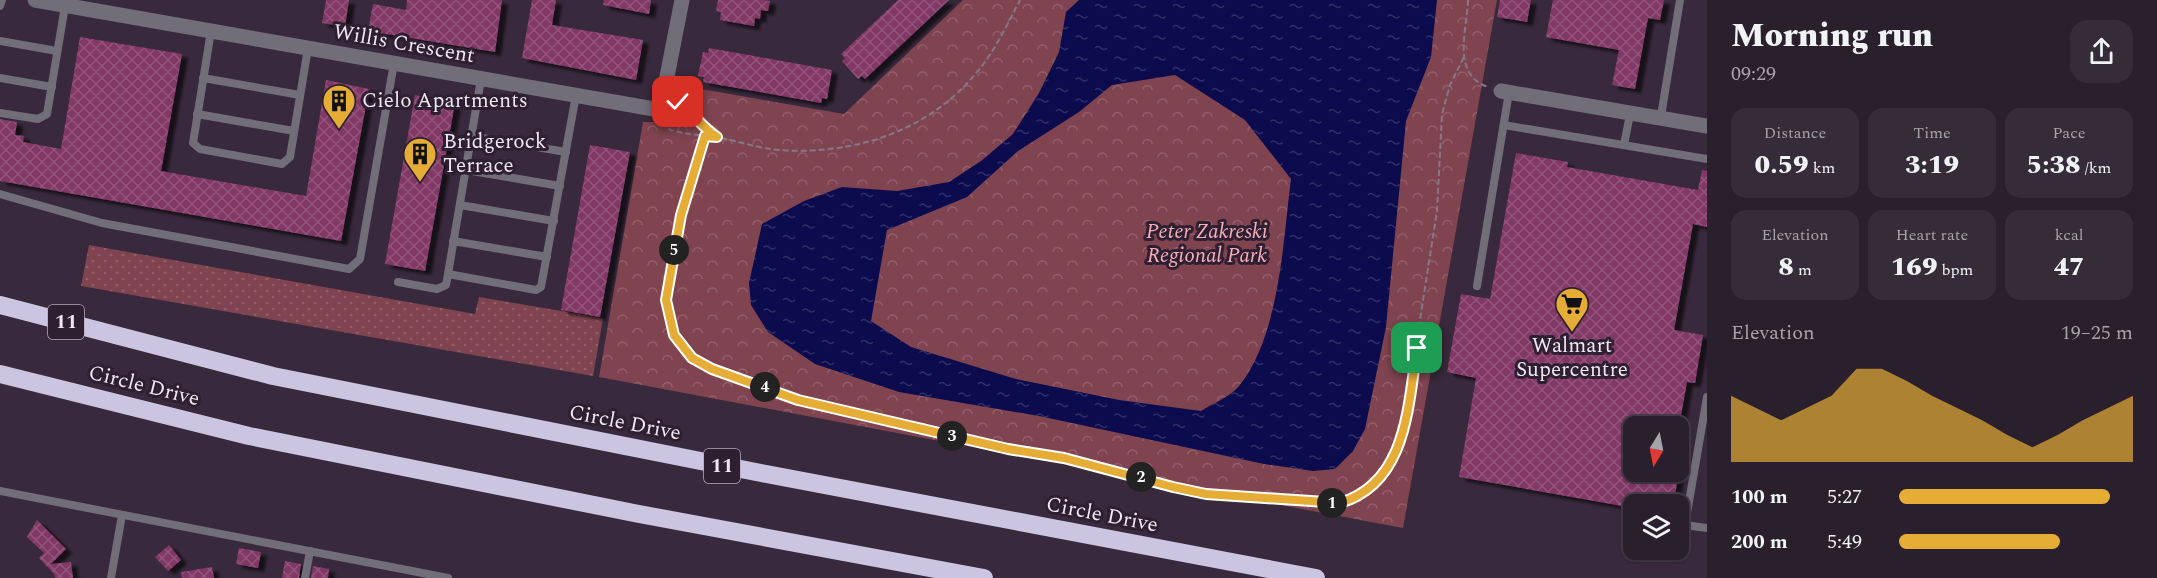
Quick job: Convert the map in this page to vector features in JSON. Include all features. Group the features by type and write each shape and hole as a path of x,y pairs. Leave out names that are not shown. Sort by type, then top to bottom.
{"highway":[{"path":"0,297 132,339"},
{"name":"Circle Drive","path":"0,305 273,376 761,473 1316,578"},
{"name":"Circle Drive","path":"0,374 249,436 662,518 984,578"},
{"path":"0,379 128,405"}],"street":[{"name":"Willis Crescent","path":"35,0 654,109 660,105 682,0"},
{"path":"1505,92 1630,114 1661,116 1707,126"}],"lane":[{"path":"0,6 2,0"},
{"path":"1661,116 1680,0"},
{"path":"0,113 38,119 45,117 65,6"},
{"path":"211,31 193,140 198,148 282,164 290,157 308,48"},
{"path":"0,41 57,51"},
{"path":"0,194 102,223 350,269 360,259 394,63"},
{"path":"0,78 52,87"},
{"path":"203,78 300,95"},
{"path":"398,282 437,289 446,285 481,78"},
{"path":"1477,285 1504,125 1505,92"},
{"path":"448,274 536,290 542,285 576,95"},
{"path":"197,114 294,130"},
{"path":"1624,145 1630,114"},
{"path":"1504,125 1707,159"},
{"path":"471,136 566,152"},
{"path":"466,170 560,186"},
{"path":"460,205 554,221"},
{"path":"453,241 547,256"},
{"path":"1707,397 1685,525 1707,528"},
{"path":"0,491 448,578"},
{"path":"111,578 122,515"},
{"path":"305,578 310,551"}],"path":[{"path":"662,120 670,130 717,137 748,147 813,150 867,144 904,130 936,111 988,57 1020,0"},
{"path":"1468,0 1464,57 1467,72 1472,78 1505,92"},
{"path":"705,136 681,215 666,300 674,335 692,358 712,369 798,400 1008,449 1064,458 1173,487 1206,494 1340,503 1356,499 1372,486 1389,467 1400,447 1437,211 1442,114 1450,85 1464,57"},
{"path":"678,102 686,107 704,129 717,137"}],"green space":[{"name":"Peter Zakreski Regional Park","path":"963,0 1497,0 1403,528 599,377 643,122 655,122 670,113 678,85 844,114"},
{"path":"89,245 475,314 479,297 603,318 593,376 81,286"}],"water":[{"path":"1079,0 1437,0 1431,57 1406,121 1386,327 1365,429 1353,451 1335,469 1313,471 1264,464 1039,416 899,392 815,364 768,332 751,305 749,283 762,224 804,201 842,187 897,191 949,182 981,161 1013,134 1039,93 1059,52 1066,12","holes":["1175,75 1245,120 1291,179 1282,258 1271,314 1253,365 1236,390 1201,411 1119,400 1016,379 911,347 871,321 887,230 967,197 1018,151 1079,112 1112,85"]}],"building":[{"path":"326,0 349,0 345,27 322,23"},
{"path":"407,0 502,0 495,52 368,31 373,4 406,10"},
{"path":"532,0 556,0 552,25 643,40 636,80 522,58"},
{"path":"604,0 651,0 649,14 603,5"},
{"path":"718,0 770,1 768,11 761,10 760,19 755,18 754,26 720,20 721,12 716,11"},
{"path":"898,0 949,0 865,79 862,76 858,79 842,61 845,58 841,54"},
{"path":"1500,0 1531,0 1527,22 1497,17"},
{"path":"1553,0 1664,0 1660,20 1648,18 1635,89 1612,85 1619,50 1546,37"},
{"name":"Cielo Apartments","path":"80,37 182,54 161,171 306,196 326,80 369,89 341,241 0,181 0,119 17,122 15,135 24,136 23,142 61,149"},
{"path":"709,48 832,70 827,99 822,98 821,103 703,82 704,77 698,76 703,52 708,53"},
{"name":"Bridgerock Terrace","path":"415,95 455,103 425,271 385,264"},
{"name":"Bridgerock Terrace","path":"590,145 630,152 600,317 561,310"},
{"name":"Walmart Supercentre","path":"1516,153 1568,162 1567,167 1698,190 1702,170 1707,171 1707,227 1693,224 1674,330 1703,335 1695,383 1687,382 1681,416 1623,416 1623,482 1677,482 1675,494 1623,494 1623,506 1459,477 1476,378 1447,372 1461,294 1490,299"},
{"path":"37,520 66,549 51,564 71,562 73,578 55,578 39,558 44,553 27,537"},
{"path":"169,545 181,560 168,571 155,557"},
{"path":"239,548 261,552 258,568 236,564"},
{"path":"285,561 301,564 299,578 282,578"},
{"path":"313,566 329,569 328,578 311,578"},
{"path":"212,567 214,578 182,578 181,572"}],"place":[{"name":"Cielo Apartments","path":"339,130"},
{"name":"Bridgerock Terrace","path":"420,183"},
{"name":"Walmart Supercentre","path":"1572,333"}],"route":[{"path":"678,102 686,107 704,129 717,137 705,136 681,215 666,300 674,335 692,358 712,369 798,400 862,417 1008,449 1064,458 1206,494 1259,496 1309,503 1340,503 1356,499 1372,486 1389,467 1400,447 1417,348"}]}
